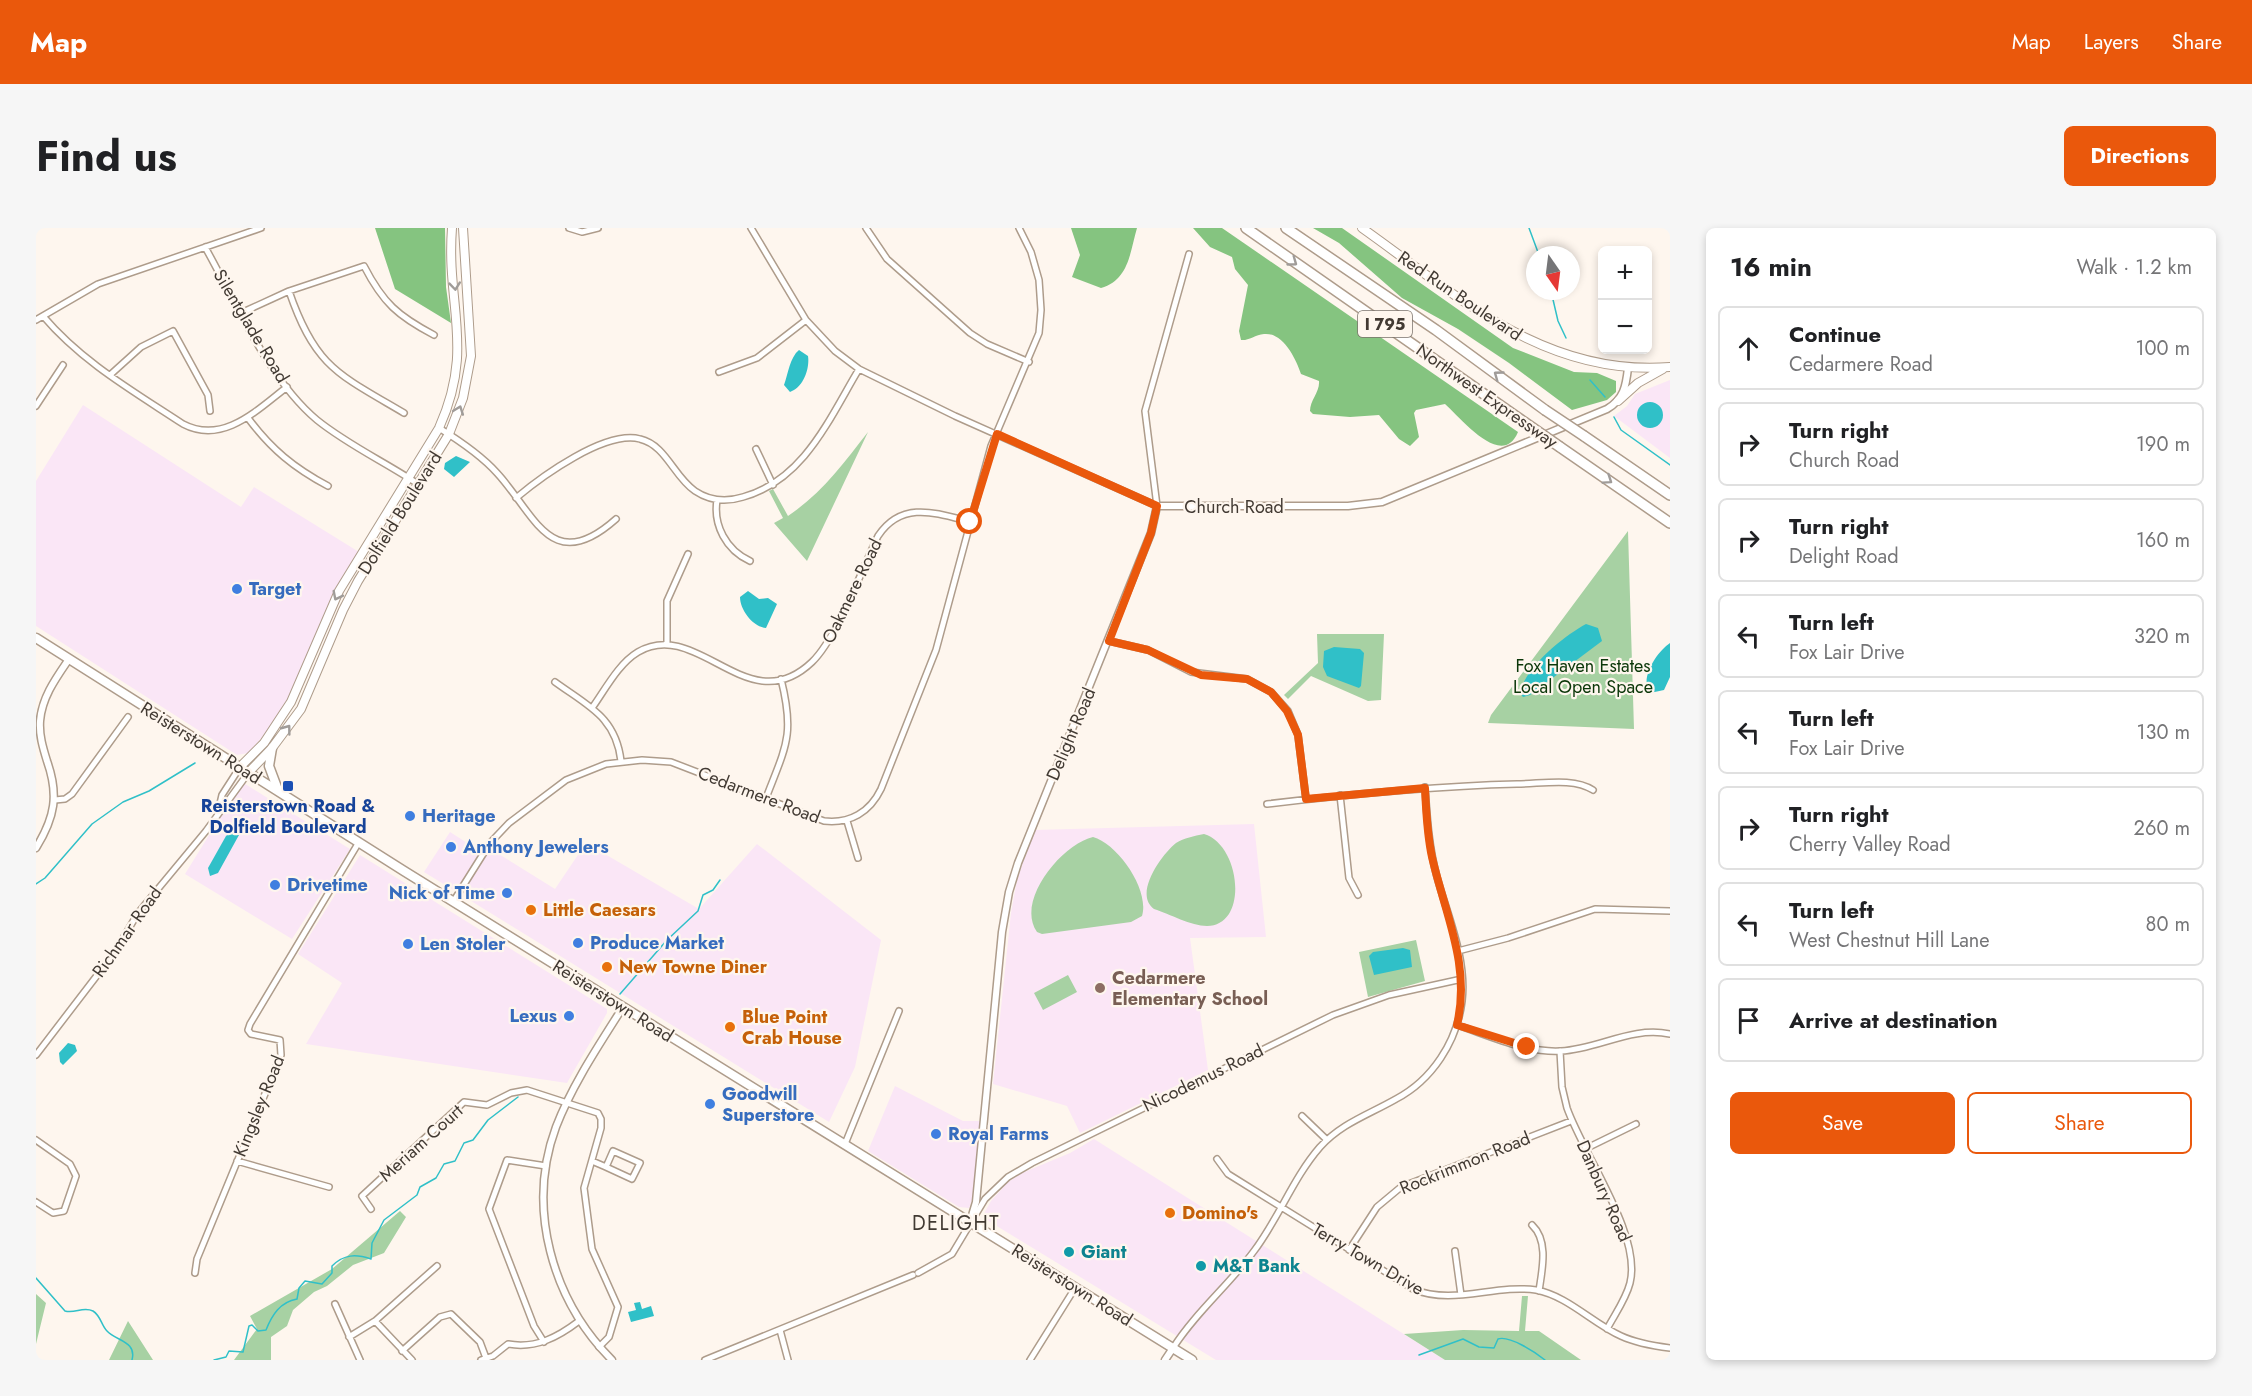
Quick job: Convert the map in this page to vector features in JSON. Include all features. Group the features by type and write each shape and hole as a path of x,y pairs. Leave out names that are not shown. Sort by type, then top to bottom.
{"highway":[{"name":"Northwest Expressway","path":"1246,228 1670,523"},
{"name":"Northwest Expressway","path":"1286,228 1436,330 1545,410 1670,495"}],"main road":[{"name":"Dolfield Boulevard","path":"240,767 264,743 291,702 339,591 439,428 453,393 459,357 452,228"},
{"name":"Dolfield Boulevard","path":"249,772 272,748 301,709 343,610 449,434 463,398 471,356 463,228"},
{"name":"Red Run Boulevard","path":"1362,228 1516,335 1570,357 1628,368 1668,367"},
{"path":"1618,401 1638,383 1668,367"},
{"name":"Reisterstown Road","path":"36,638 453,902 1192,1360"},
{"path":"272,748 270,766 280,793"}],"street":[{"path":"36,320 98,284 261,228"},
{"path":"569,228 582,232 598,228"},
{"name":"Church Road","path":"751,228 806,320 836,351 859,369 1157,506 1348,506 1382,502 1607,409 1618,401"},
{"path":"866,228 887,259 970,333 987,344 1029,362"},
{"name":"Cedarmere Road","path":"453,902 490,843 509,823 566,780 593,768 621,761 671,762 824,821 847,821 865,811 881,789 936,650 970,522 997,434 1029,362 1039,333 1041,296 1035,266 1019,228"},
{"name":"Silentglade Road","path":"205,247 241,313 287,387 317,420 418,484"},
{"name":"Delight Road","path":"970,1222 975,1202 1003,922 1009,892 1032,826 1151,533 1157,506 1145,411 1189,254"},
{"path":"241,313 289,291 364,266 387,304 406,320 434,335"},
{"path":"289,291 305,334 321,358 348,381 404,413"},
{"path":"36,326 43,316"},
{"path":"43,316 70,346 183,423 198,430 223,429 248,417 287,387"},
{"path":"719,372 757,358 806,320"},
{"path":"110,375 141,346 173,331 208,395 210,411"},
{"path":"36,406 63,365"},
{"path":"1618,401 1625,388 1628,368"},
{"path":"516,498 559,465 603,445 630,438 653,444 689,486 704,496 717,500 737,499 773,485 796,466 810,451 859,369"},
{"path":"248,417 276,453 299,470 328,486"},
{"path":"439,428 491,466 535,523 551,535 568,542 583,541 616,519"},
{"path":"756,449 773,485"},
{"path":"717,500 715,514 717,527 736,553 750,561"},
{"name":"Oakmere Road","path":"667,644 687,648 744,678 761,681 781,679 811,663 827,643 878,536 888,524 902,514 923,510 970,522"},
{"path":"592,708 634,656 646,648 667,644 668,601 688,554"},
{"path":"1109,641 1148,650 1201,675 1247,679 1271,692 1287,711 1298,735 1306,799"},
{"path":"36,848 48,828 56,800 52,776 38,737 44,702 69,659"},
{"path":"766,798 785,749 790,725 781,679"},
{"path":"555,682 592,708 615,732 621,761"},
{"path":"56,800 65,799 72,794 128,717"},
{"name":"Richmar Road","path":"218,810 222,795 240,767"},
{"name":"Richmar Road","path":"36,1055 115,952 138,913 206,831 218,810 249,772"},
{"path":"1267,804 1425,788 1572,783 1593,790"},
{"path":"1165,1360 1188,1325 1254,1251 1308,1164 1327,1140 1348,1123 1395,1100 1421,1082 1441,1057 1457,1025 1462,1001 1462,979 1458,951 1432,855 1425,788"},
{"path":"1340,795 1349,878 1358,895"},
{"path":"847,821 858,858"},
{"name":"Kingsley Road","path":"195,1273 197,1259 282,1048 280,1040 251,1034 248,1030 250,1024 358,842"},
{"path":"1458,951 1508,939 1596,909 1670,911"},
{"name":"Nicodemus Road","path":"705,1360 915,1274 951,1254 985,1199 1019,1170 1300,1030 1389,995 1462,979"},
{"path":"612,1360 579,1321 560,1283 549,1250 544,1207 546,1166 555,1130 567,1103 623,1007"},
{"path":"845,1144 899,1011"},
{"path":"1457,1025 1537,1050 1560,1051 1643,1032 1670,1034"},
{"name":"Danbury Road","path":"1560,1051 1562,1087 1572,1121 1625,1233 1631,1256 1628,1289 1607,1329"},
{"name":"Meriam Court","path":"371,1209 362,1196 464,1102 487,1105 511,1093 527,1090 567,1103"},
{"path":"567,1103 598,1113 601,1119 584,1188 592,1249 618,1306 609,1337 599,1347"},
{"path":"1302,1116 1327,1140"},
{"name":"Rockrimmon Road","path":"1349,1250 1377,1207 1401,1187 1572,1121"},
{"path":"1585,1149 1636,1124"},
{"path":"36,1140 70,1164 76,1176 64,1211 53,1213 36,1202"},
{"path":"592,1161 632,1179 640,1163 613,1151 606,1167"},
{"name":"Terry Town Drive","path":"1216,1159 1227,1174 1424,1294 1461,1295 1516,1290 1539,1291 1566,1302 1607,1329 1633,1341 1670,1348"},
{"path":"544,1342 530,1316 489,1209 507,1160 546,1166"},
{"path":"237,1161 329,1187"},
{"path":"1532,1225 1539,1234 1542,1251 1539,1291"},
{"path":"1455,1251 1461,1295"},
{"path":"349,1337 375,1321 438,1266"},
{"path":"1030,1360 1075,1288"},
{"path":"334,1304 360,1360"},
{"path":"402,1352 440,1317 451,1314 480,1342 484,1359 508,1344 525,1346 544,1342 579,1321"},
{"path":"375,1321 412,1360"},
{"path":"780,1330 788,1360"}],"shaded area":[{"path":"1670,380 1670,458 1614,416 1627,406 1635,394"},
{"path":"83,405 241,507 254,487 359,552 329,604 295,687 273,725 248,753 237,755 36,626 36,481"},
{"path":"242,782 350,849 292,939 185,874"},
{"name":"Cedarmere Elementary School","path":"1254,824 1266,937 1190,938 1208,1070 1080,1133 1067,1106 993,1084 1011,913 1017,880 1034,830"},
{"path":"450,832 486,855 491,849 555,889 586,843 699,909 757,844 881,940 855,1067 829,1122 424,872"},
{"path":"360,855 607,1009 607,1013 567,1083 306,1044 342,983 298,954"},
{"path":"895,1086 963,1121 981,1121 974,1194 969,1208 959,1207 868,1151"},
{"path":"1094,1139 1445,1360 1216,1360 982,1217 991,1201 1008,1182"}],"green space":[{"path":"375,228 445,228 446,287 451,323 395,289"},
{"path":"1071,228 1137,228 1127,264 1117,279 1101,288 1072,277 1080,255"},
{"path":"1193,228 1222,228 1518,432 1511,442 1502,446 1492,444 1471,429 1445,404 1416,410 1414,413 1419,437 1410,446 1399,439 1379,415 1350,417 1313,414 1310,407 1319,381 1301,374 1292,354 1277,337 1264,334 1241,340 1239,331 1248,285 1235,269 1232,257 1210,247"},
{"path":"1313,228 1342,228 1513,348 1574,372 1597,373 1616,381 1616,392 1607,400 1572,410 1509,363 1458,329 1402,298 1339,243"},
{"path":"868,432 807,561 774,523 783,518 769,491 773,489 788,516 822,488"},
{"name":"Fox Haven Estates Local Open Space","path":"1628,531 1634,729 1488,723 1491,715"},
{"path":"1317,634 1384,634 1381,700 1368,701 1311,676 1288,699 1284,695 1318,663"},
{"path":"1204,834 1216,841 1226,853 1235,884 1234,900 1229,913 1220,922 1207,926 1187,922 1154,909 1148,902 1147,894 1152,874 1170,848 1182,840"},
{"path":"1093,837 1103,841 1122,858 1130,869 1141,894 1142,916 1131,922 1042,934 1037,932 1032,919 1032,905 1045,876 1068,850"},
{"path":"1416,940 1425,981 1368,997 1359,952"},
{"path":"1068,975 1077,992 1043,1010 1034,993"},
{"path":"400,1211 406,1217 384,1253 353,1265 327,1286 314,1292 293,1310 287,1326 271,1337 271,1360 234,1360 257,1329 250,1316 332,1269"},
{"path":"36,1294 46,1303 36,1344"},
{"path":"1522,1296 1528,1296 1525,1331 1539,1331 1581,1360 1445,1360 1404,1334 1463,1330 1519,1331"},
{"path":"128,1321 153,1360 109,1360"}],"water":[{"path":"799,350 808,356 808,367 799,387 790,392 784,385 791,361"},
{"path":"1650,402 1659,406 1663,415 1659,424 1650,428 1641,424 1637,415 1641,406"},
{"path":"456,456 470,462 454,477 444,469 445,463"},
{"path":"748,591 759,599 768,598 777,604 766,628 756,625 742,607 740,597"},
{"path":"1586,624 1598,628 1602,641 1530,695 1523,697 1520,693 1523,683 1537,663 1567,636"},
{"path":"1670,643 1670,677 1664,690 1650,693 1647,687 1648,673 1660,652"},
{"path":"1334,647 1360,649 1364,653 1359,688 1327,676 1323,667 1324,651"},
{"path":"232,831 239,835 218,873 210,876 208,868 226,836"},
{"path":"1403,948 1410,950 1412,967 1374,975 1369,956 1373,952"},
{"path":"68,1043 75,1045 77,1051 63,1065 60,1062 59,1053"},
{"path":"640,1302 642,1309 651,1306 654,1316 631,1322 628,1312 636,1310 634,1303"}],"waterway":[{"path":"1529,228 1536,246"},
{"path":"1553,300 1558,321 1566,338"},
{"path":"1590,380 1605,397"},
{"path":"1614,417 1621,430 1670,465"},
{"path":"36,884 45,878 92,824 123,802 149,791 195,763"},
{"path":"620,994 667,940 698,911 703,895 713,890 720,880"},
{"path":"214,1360 226,1357 229,1351 243,1352 249,1326 252,1325 258,1331 266,1330 277,1310 297,1299 299,1288 305,1281 322,1284 332,1273 332,1266 346,1257 360,1256 371,1259 372,1243 384,1220 417,1195 420,1187 436,1178 444,1164 455,1161 464,1143 473,1140 488,1120 518,1097"},
{"path":"36,1278 65,1311 86,1309 96,1313 107,1331 129,1345 133,1354 132,1360"},
{"path":"1419,1355 1463,1339 1479,1347 1494,1348 1498,1339 1503,1338 1522,1345 1545,1360"}],"place":[{"name":"Target","path":"237,589"},
{"name":"Reisterstown Road & Dolfield Boulevard","path":"288,786"},
{"name":"Heritage","path":"410,816"},
{"name":"Anthony Jewelers","path":"451,847"},
{"name":"Drivetime","path":"275,885"},
{"name":"Nick of Time","path":"507,893"},
{"name":"Little Caesars","path":"531,910"},
{"name":"Produce Market","path":"578,943"},
{"name":"Len Stoler","path":"408,944"},
{"name":"New Towne Diner","path":"607,967"},
{"name":"Cedarmere Elementary School","path":"1100,988"},
{"name":"Lexus","path":"569,1016"},
{"name":"Blue Point Crab House","path":"730,1027"},
{"name":"Goodwill Superstore","path":"710,1104"},
{"name":"Royal Farms","path":"936,1134"},
{"name":"Domino's","path":"1170,1213"},
{"name":"Giant","path":"1069,1252"},
{"name":"M&T Bank","path":"1201,1266"}],"district":[{"name":"DELIGHT","path":"956,1223"}],"route":[{"path":"970,522 991,446 997,434 1139,500 1157,506 1151,533 1109,641 1162,655 1191,672 1201,675 1234,676 1247,679 1271,692 1287,711 1298,735 1306,799 1425,788 1432,855 1458,951 1462,1001 1457,1025 1527,1047"}]}
